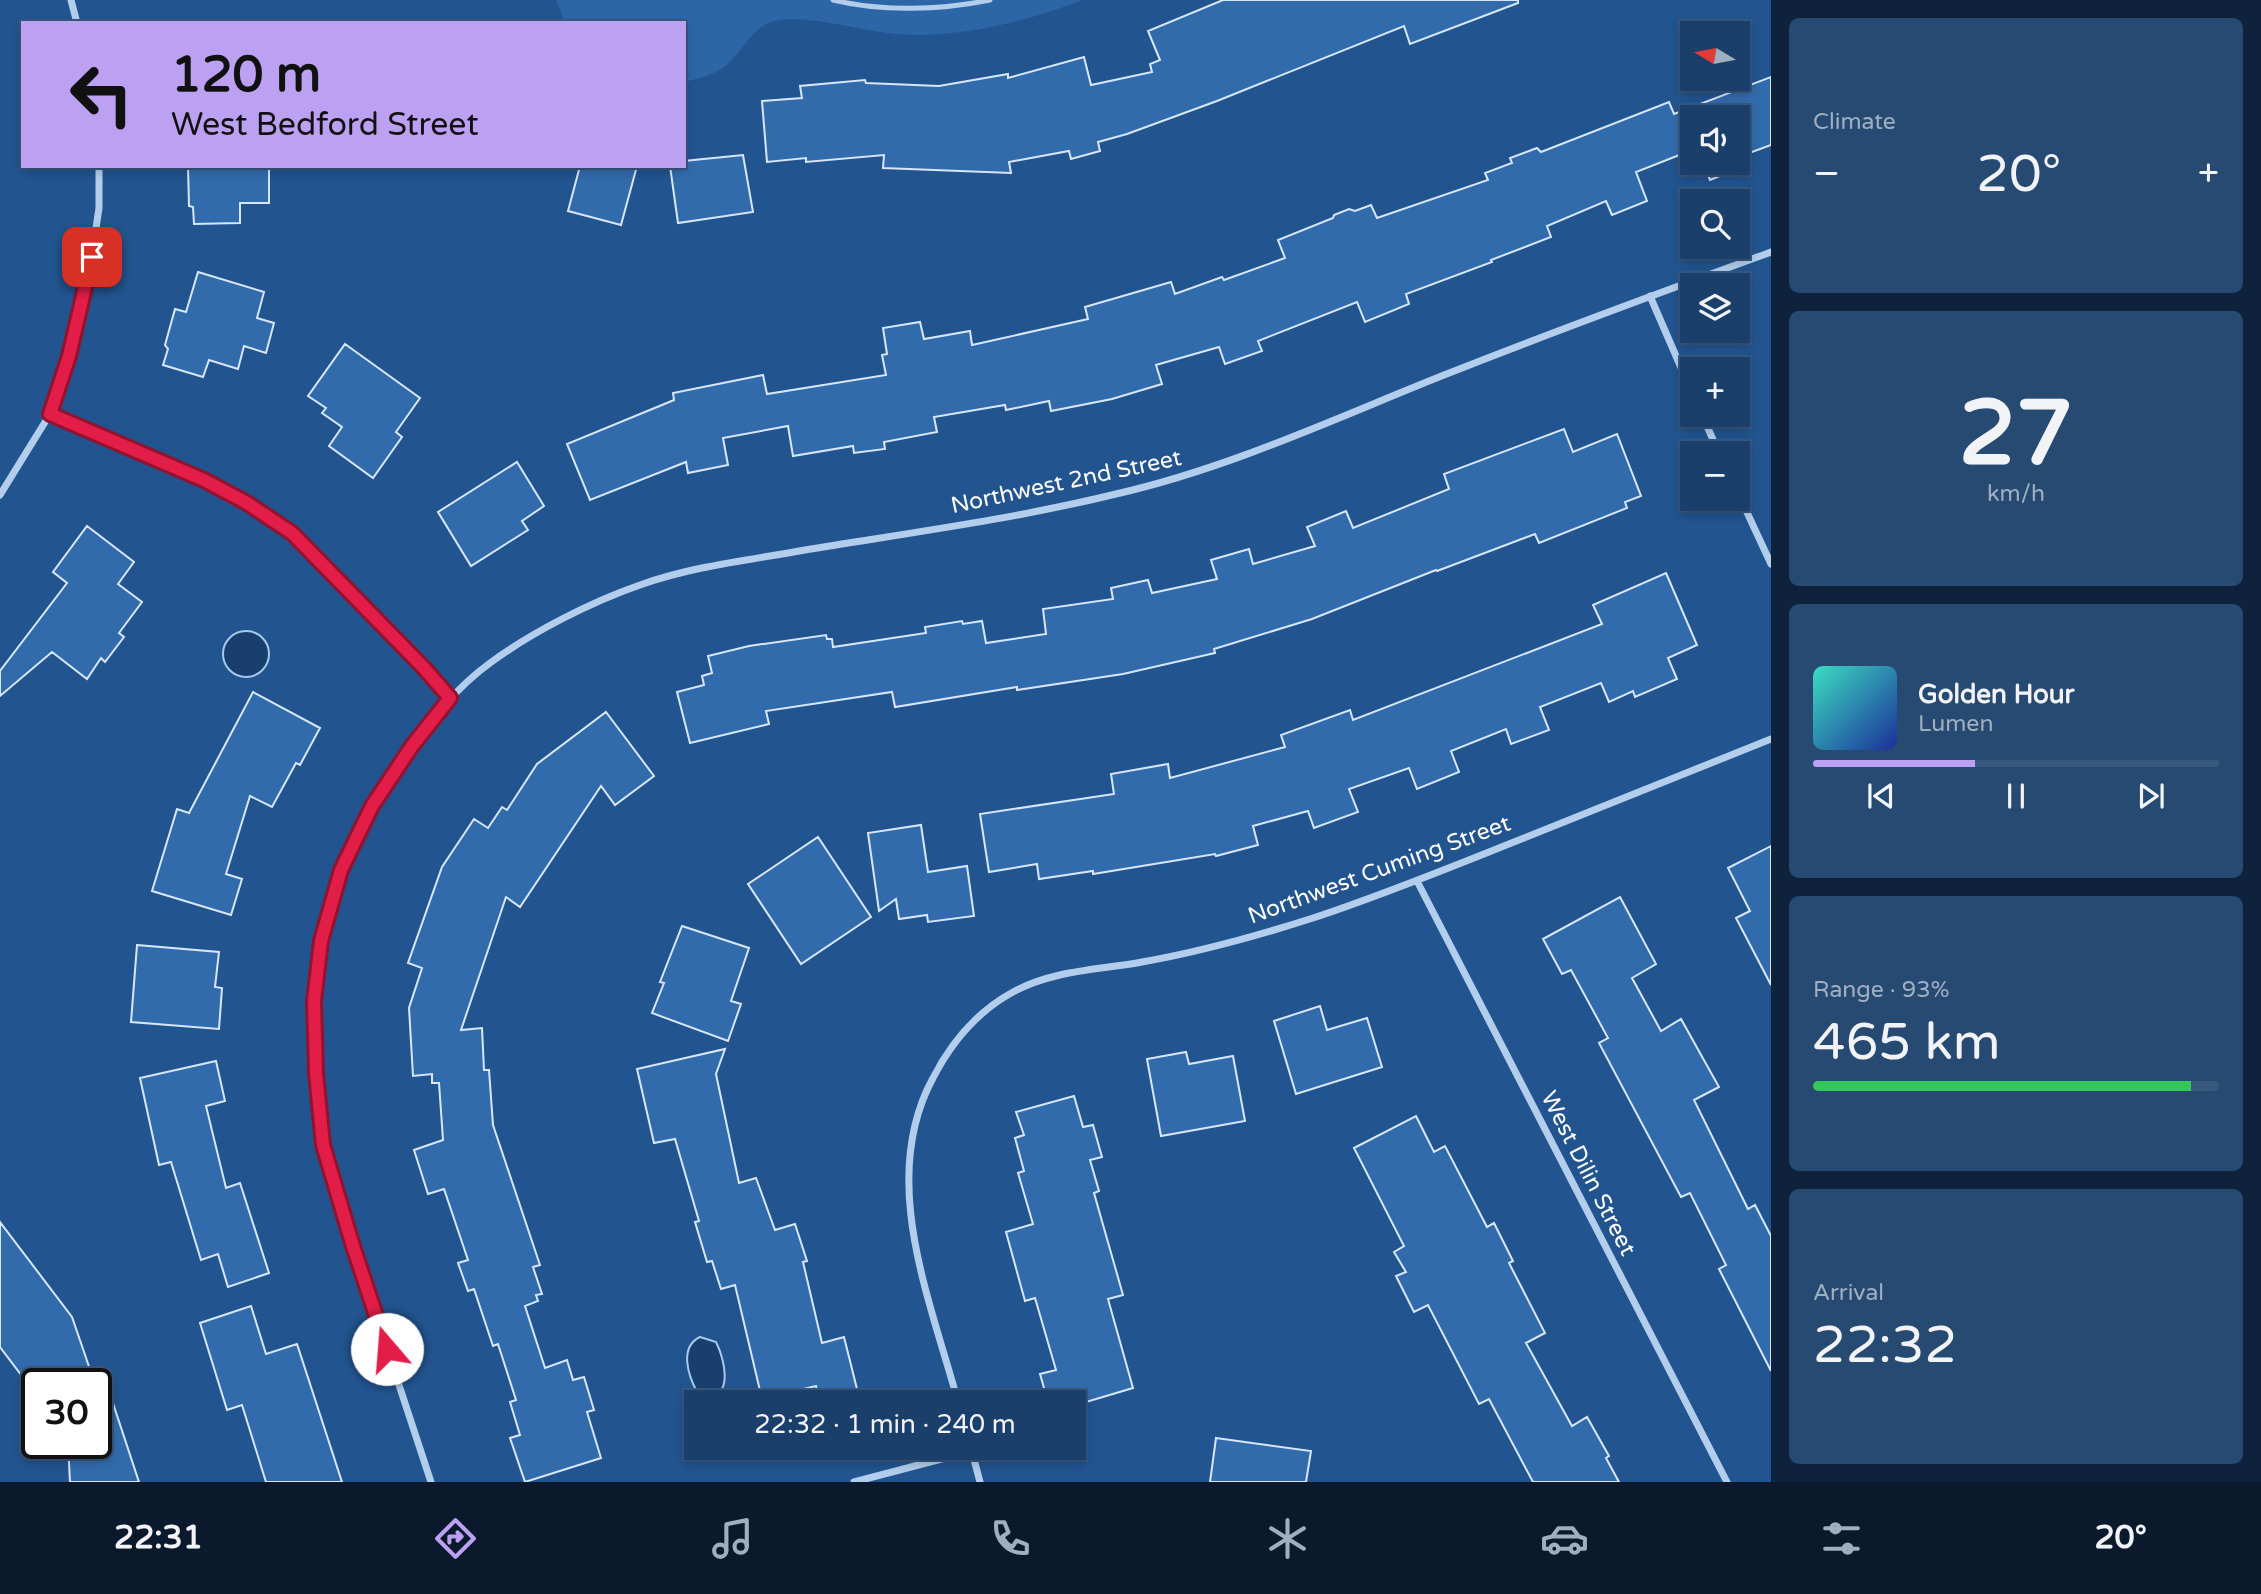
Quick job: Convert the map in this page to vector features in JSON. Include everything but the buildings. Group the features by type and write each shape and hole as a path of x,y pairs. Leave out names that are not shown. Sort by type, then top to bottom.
{"street":[{"path":"71,0 76,21"},
{"path":"0,495 50,414 69,356 88,282 99,208 99,168"},
{"name":"Northwest 2nd Street","path":"431,1482 352,1243 323,1145 316,1073 314,1001 321,941 341,870 372,806 412,746 450,698 490,663 554,624 608,597 642,584 692,569 1023,513 1116,495 1174,479 1240,458 1453,371 1771,252"},
{"path":"1650,296 1680,365"},
{"path":"50,414 204,480 247,503 292,533 450,698"},
{"path":"1746,511 1771,564"},
{"name":"Northwest Cuming Street","path":"955,1390 914,1241 907,1172 920,1106 933,1078 960,1036 984,1011 1014,991 1057,975 1142,962 1221,945 1312,918 1417,881 1771,739"},
{"name":"West Dilin Street","path":"1417,881 1727,1482"},
{"path":"854,1482 932,1460"},
{"path":"974,1460 980,1482"}],"lane":[{"path":"833,0 905,8 968,5 990,0"}],"shaded area":[{"path":"556,0 1083,0 1015,22 944,34 896,34 818,21 774,21 759,28 724,67 686,81 686,21 564,21"},
{"path":"246,631 262,638 269,654 262,670 246,677 230,670 223,654 230,638"},
{"path":"700,1337 716,1342 724,1370 720,1390 696,1390 687,1362 689,1347"}],"route":[{"path":"92,257 69,356 50,414 204,480 247,503 292,533 450,698 412,746 372,806 341,870 321,941 314,1001 316,1073 323,1145 387,1349"}]}
